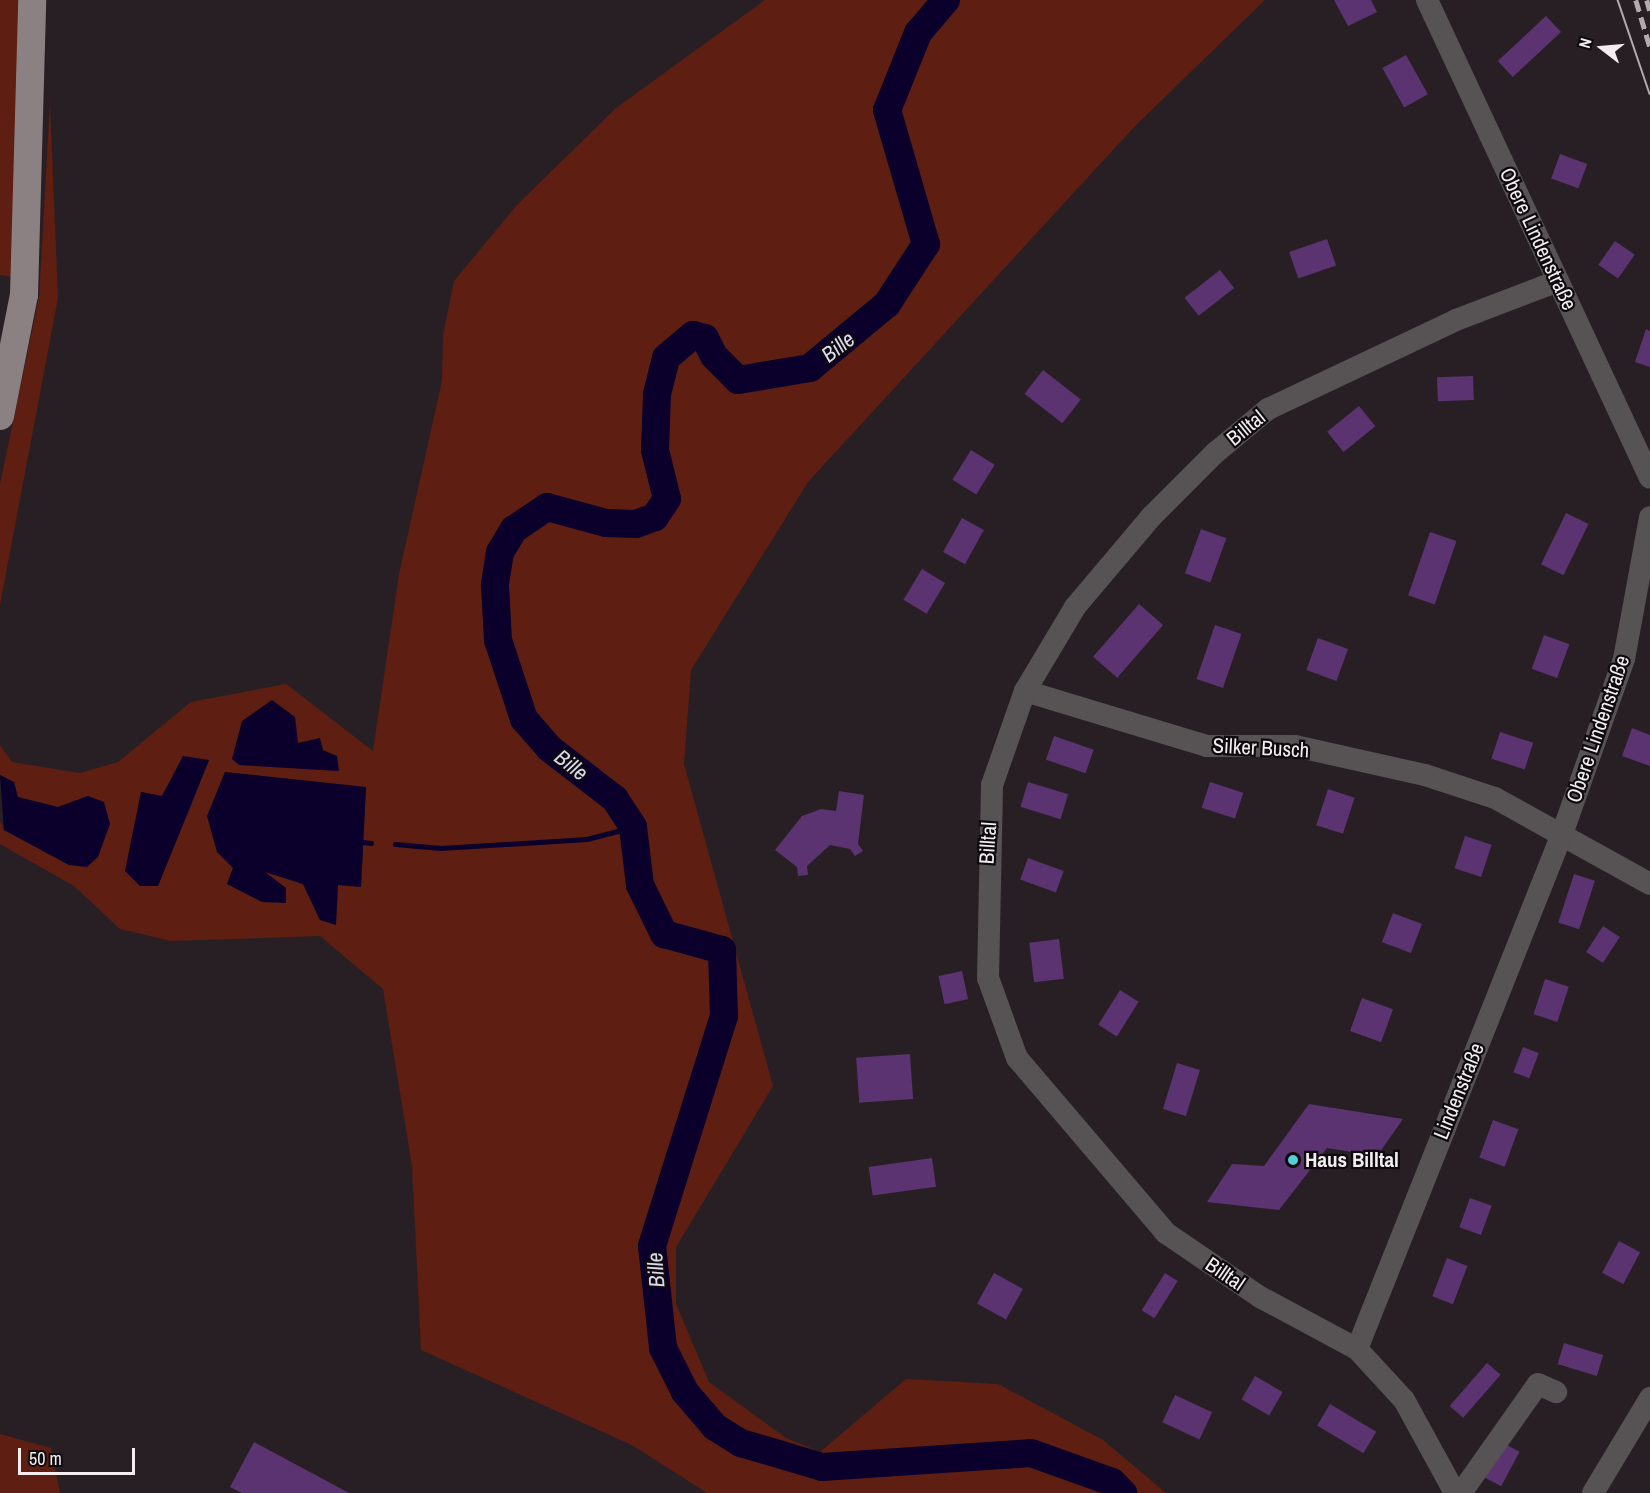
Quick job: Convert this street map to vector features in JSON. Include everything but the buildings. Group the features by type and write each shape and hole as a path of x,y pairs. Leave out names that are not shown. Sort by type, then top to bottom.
{"main road":[{"path":"0,416 24,296 32,0"}],"street":[{"name":"Obere Lindenstraße","path":"1427,0 1650,478"},
{"name":"Billtal","path":"1455,1493 1404,1400 1357,1349 1260,1297 1166,1233 1017,1058 988,978 986,878 992,785 1025,691 1075,607 1152,516 1268,409 1456,320 1558,281"},
{"name":"Obere Lindenstraße","path":"1562,834 1624,659 1650,517"},
{"name":"Silker Busch","path":"1025,691 1207,746 1294,746 1425,775 1495,798 1650,884"},
{"name":"Lindenstraße","path":"1357,1349 1562,834"},
{"path":"1461,1493 1538,1384 1556,1392"},
{"path":"1593,1493 1650,1398"}],"shaded area":[{"path":"0,0 23,0 12,277 0,275"},
{"path":"765,0 1265,0 1135,126 808,482 691,670 684,764 773,1086 676,1247 676,1304 709,1382 786,1438 820,1452 906,1379 998,1384 1103,1440 1166,1493 707,1493 632,1445 421,1350 412,1166 383,989 320,936 171,941 120,929 74,886 0,844 0,820 4,830 69,865 88,796 58,807 17,797 13,782 0,775 0,745 12,762 80,773 118,762 191,702 286,684 373,751 399,574 442,381 443,335 454,281 517,205 616,108","holes":["209,760 191,806 158,885 142,792 161,796","366,787 361,886 338,884 320,920 303,884 262,871 286,888 286,903 227,884 233,868"]},
{"path":"50,103 58,298 0,605 0,484 39,298"},
{"path":"272,700 295,717 298,743 320,738 323,750 337,756 339,771 239,765 232,759 242,721"},
{"path":"183,756 209,760 158,886 140,886 125,871 141,792 162,796"},
{"path":"225,772 366,787 361,887 338,885 336,925 320,920 303,884 265,872 286,888 286,903 262,902 227,884 233,868 217,852 207,816"},
{"path":"0,775 14,782 18,797 58,807 88,796 104,802 110,824 98,857 87,867 69,865 4,830"},
{"path":"0,1434 51,1448 60,1493 0,1493"}],"waterway":[{"name":"Bille","path":"946,0 918,33 887,110 926,244 887,304 810,368 738,380 714,356 705,338 693,335 666,358 657,395 655,450 667,499 655,517 636,524 606,523 547,507 514,529 500,552 495,585 498,640 524,719 549,748 615,799 633,827 640,885 664,934 722,950 724,1016 652,1246 663,1348 685,1392 715,1427 741,1443 822,1467 1031,1453 1112,1482 1123,1493"},
{"path":"395,844 441,848 587,839 633,827"},
{"path":"363,842 371,843"}],"tram line":[{"path":"1618,0 1650,94"}],"railway":[{"path":"1636,0 1650,47"},
{"path":"1647,0 1650,11"}],"place":[{"name":"Haus Billtal","path":"1293,1160"}]}
